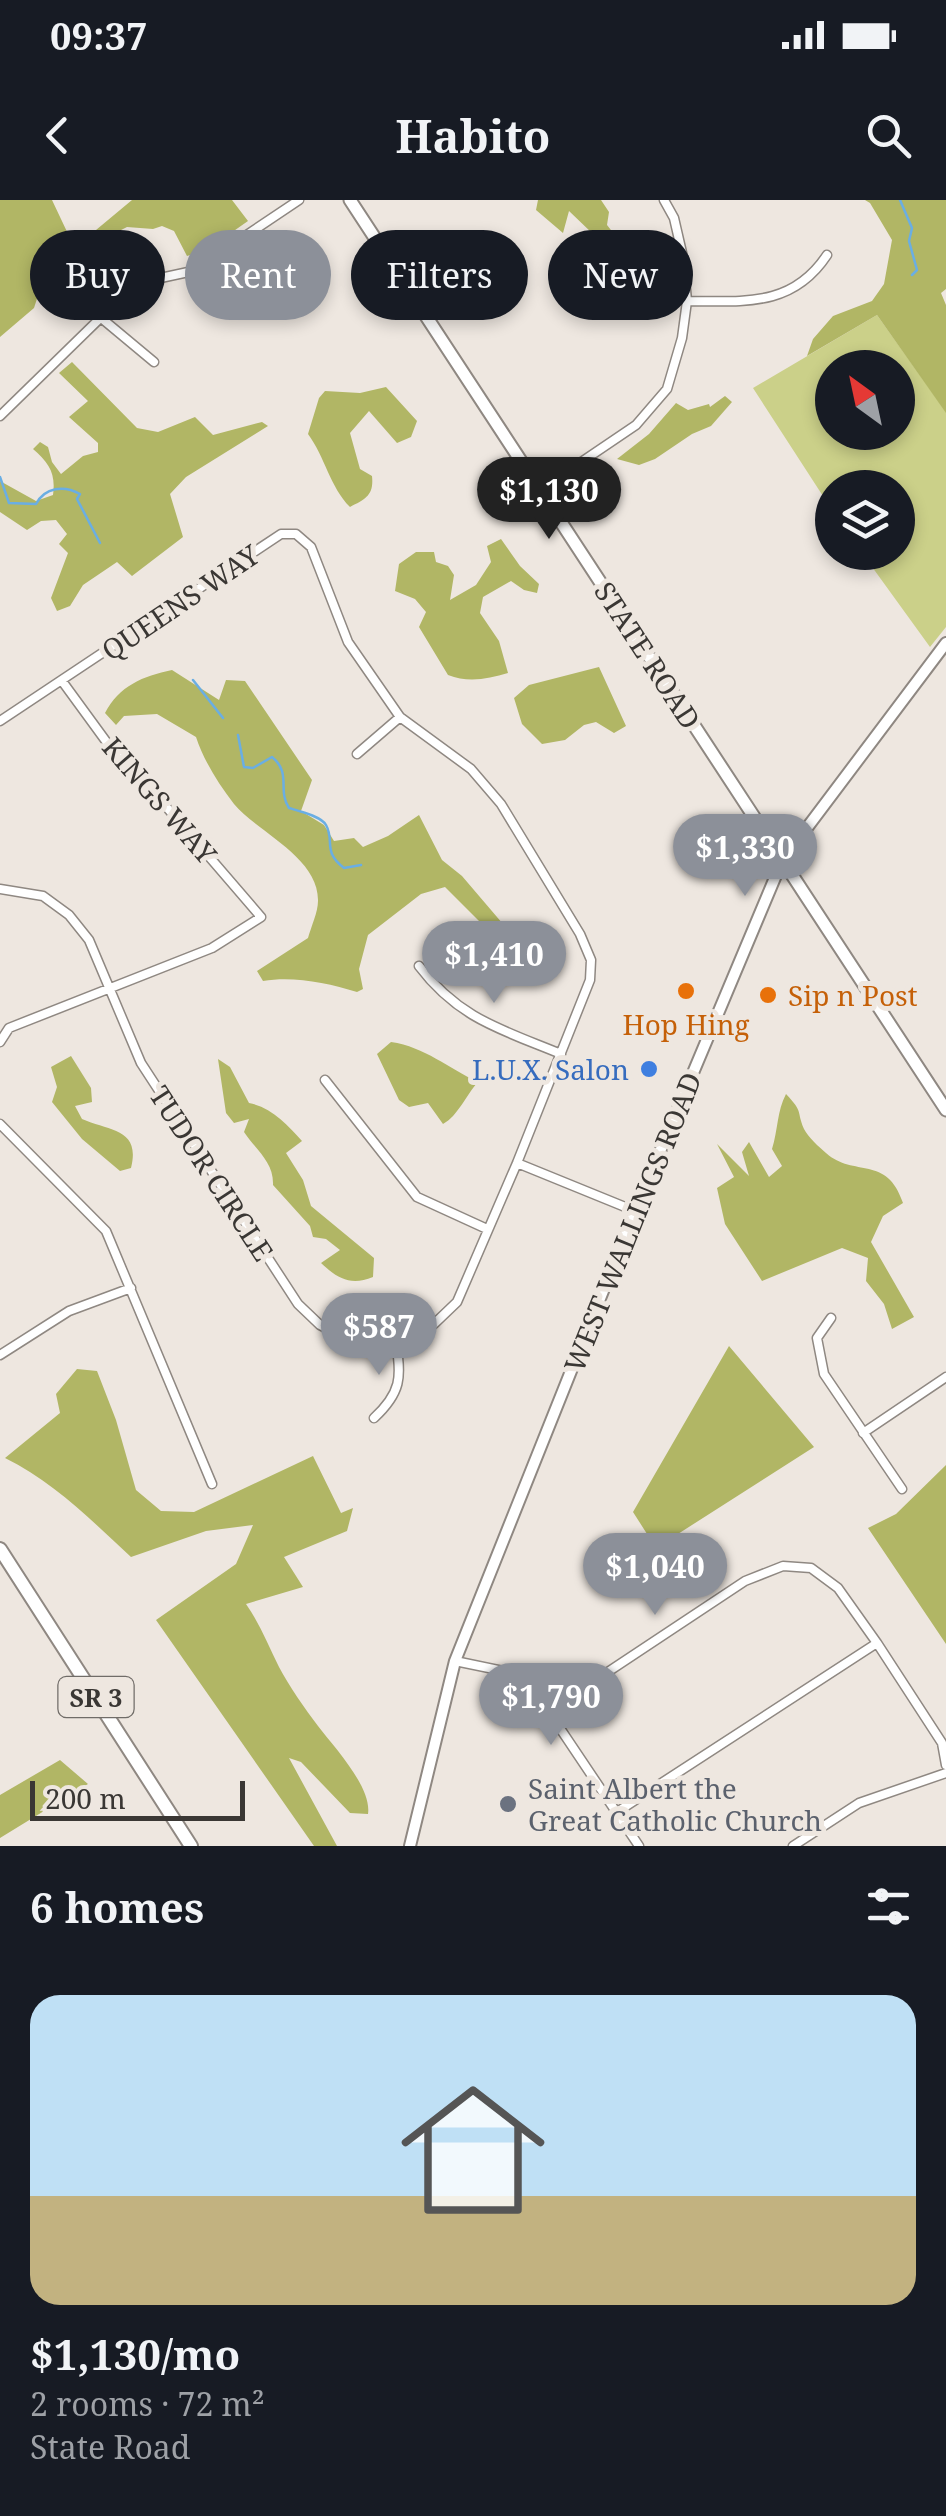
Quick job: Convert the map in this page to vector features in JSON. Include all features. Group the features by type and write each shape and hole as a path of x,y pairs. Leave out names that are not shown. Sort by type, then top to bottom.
{"main road":[{"name":"STATE ROAD","path":"350,200 946,1110"},
{"name":"SR 3","path":"0,1549 191,1846"}],"street":[{"path":"165,277 193,271 299,200"},
{"path":"664,200 677,230"},
{"path":"693,301 749,301 786,294 816,273 827,256"},
{"path":"0,416 97,320"},
{"path":"104,320 154,362"},
{"path":"540,490 636,425 667,389 684,320"},
{"name":"QUEENS WAY","path":"0,722 281,534 296,534 311,547 348,642 400,717 471,770 501,804 580,934 591,960 590,980 518,1164"},
{"name":"WEST WALLINGS ROAD","path":"410,1846 455,1661 782,861 946,643"},
{"name":"KINGS WAY","path":"62,681 108,744 261,916 212,948 110,990"},
{"path":"357,754 400,717"},
{"name":"TUDOR CIRCLE","path":"0,888 43,896 69,915 89,940 141,1063 298,1304 320,1326 349,1340 396,1343"},
{"path":"419,966 434,987 466,1014 561,1054"},
{"path":"0,1042 9,1028 110,990"},
{"path":"324,1080 417,1198 487,1229"},
{"path":"0,1124 106,1231 212,1484"},
{"path":"374,1418 392,1400 397,1386 401,1371 396,1343 434,1324 457,1302 518,1164 636,1211"},
{"path":"0,1355 69,1311 131,1288"},
{"path":"831,1318 818,1338 824,1374 902,1489"},
{"path":"862,1433 946,1377"},
{"path":"548,1711 745,1580 783,1566 811,1568 838,1588 877,1643 942,1743 946,1765"},
{"path":"617,1812 877,1643"},
{"path":"455,1661 518,1674 533,1688 640,1846"},
{"path":"793,1846 859,1803 946,1774"}],"green space":[{"path":"0,200 52,200 66,230 30,230 30,311 0,337"},
{"path":"132,200 232,200 248,221 235,230 185,230 185,252 174,231 162,226 96,230"},
{"path":"538,200 601,200 609,212 607,225 611,230 589,230 569,211 564,230 559,230 536,210"},
{"path":"865,200 946,200 946,289 941,293 946,305 946,413 915,369 915,350 902,350 877,315 807,356 813,339 833,316 872,301 884,284 892,240"},
{"path":"877,315 902,350 818,350"},
{"path":"815,352 815,450 915,450 915,368 946,412 946,627 930,647 874,570 915,570 915,470 815,470 815,484 753,388"},
{"path":"72,362 137,428 158,432 195,417 213,435 262,422 268,426 186,477 170,494 183,537 132,576 117,562 83,585 70,606 57,611 51,598 68,553 59,544 67,534 56,520 41,521 27,530 0,512 0,481 36,501 53,495 54,487 50,469 33,449 40,442 48,447 61,474 83,456 98,452 98,443 69,417 88,401 59,373"},
{"path":"386,387 417,421 411,437 397,443 369,411 350,433 360,469 372,476 372,488 368,496 350,507 308,434 319,398 325,391 360,393"},
{"path":"725,396 732,402 711,426 655,459 639,465 617,459 649,434 676,403 688,410 709,404 710,407"},
{"path":"501,539 539,584 537,593 511,581 483,597 480,613 499,641 508,673 478,679 448,675 419,627 426,612 415,599 395,591 399,564 416,552 434,552 436,562 448,566 454,575 450,600 476,585 491,562 487,546"},
{"path":"599,667 626,726 614,733 596,722 584,725 565,740 542,744 522,724 514,698 529,685"},
{"path":"172,670 219,700 226,680 245,681 312,780 301,811 324,825 334,841 354,838 363,847 419,815 442,860 462,876 520,944 510,952 445,887 421,894 368,935 359,969 363,989 357,992 298,980 263,981 257,971 308,938 318,905 316,885 298,858 234,804 212,772 196,737 157,714 124,716 116,725 105,713 117,696 133,684"},
{"path":"391,1042 426,1053 478,1082 458,1111 443,1124 428,1103 409,1107 399,1100 377,1054"},
{"path":"71,1056 91,1088 92,1102 75,1106 82,1119 127,1138 133,1155 131,1168 120,1171 82,1139 52,1102 57,1087 51,1067"},
{"path":"218,1059 230,1067 249,1103 272,1113 302,1141 286,1153 303,1180 311,1206 374,1258 373,1277 345,1279 321,1263 340,1250 326,1239 313,1237 310,1226 273,1185 267,1163 244,1132 249,1119 234,1123 226,1113"},
{"path":"786,1094 814,1142 837,1160 888,1178 903,1203 883,1216 871,1242 914,1317 892,1329 884,1304 866,1281 868,1258 842,1248 762,1281 725,1224 717,1188 734,1177 717,1144 749,1176 742,1152 749,1142 769,1177 782,1166 772,1149"},
{"path":"729,1346 814,1447 656,1548 633,1512"},
{"path":"77,1369 97,1371 136,1490 161,1511 194,1512 313,1456 341,1513 353,1508 347,1531 284,1557 303,1587 246,1604 292,1690 351,1768 364,1792 368,1814 350,1813 301,1762 289,1758 337,1846 314,1846 156,1620 236,1564 253,1525 206,1531 131,1557 56,1490 5,1458 60,1413 56,1394"},
{"path":"946,1465 946,1644 868,1528 896,1514"},
{"path":"60,1760 88,1784 0,1838 0,1795"}],"waterway":[{"path":"900,200 912,228 909,241 917,270 912,275"},
{"path":"0,477 9,503 36,504 55,489 80,494 77,499 100,543"},
{"path":"193,680 223,718"},
{"path":"238,735 244,767 253,768 272,757 281,769 289,808 323,822 333,856 344,868 361,865"}],"place":[{"name":"Hop Hing","path":"686,991"},
{"name":"Sip n Post","path":"768,995"},
{"name":"L.U.X. Salon","path":"649,1069"},
{"name":"Saint Albert the Great Catholic Church","path":"508,1804"}]}
